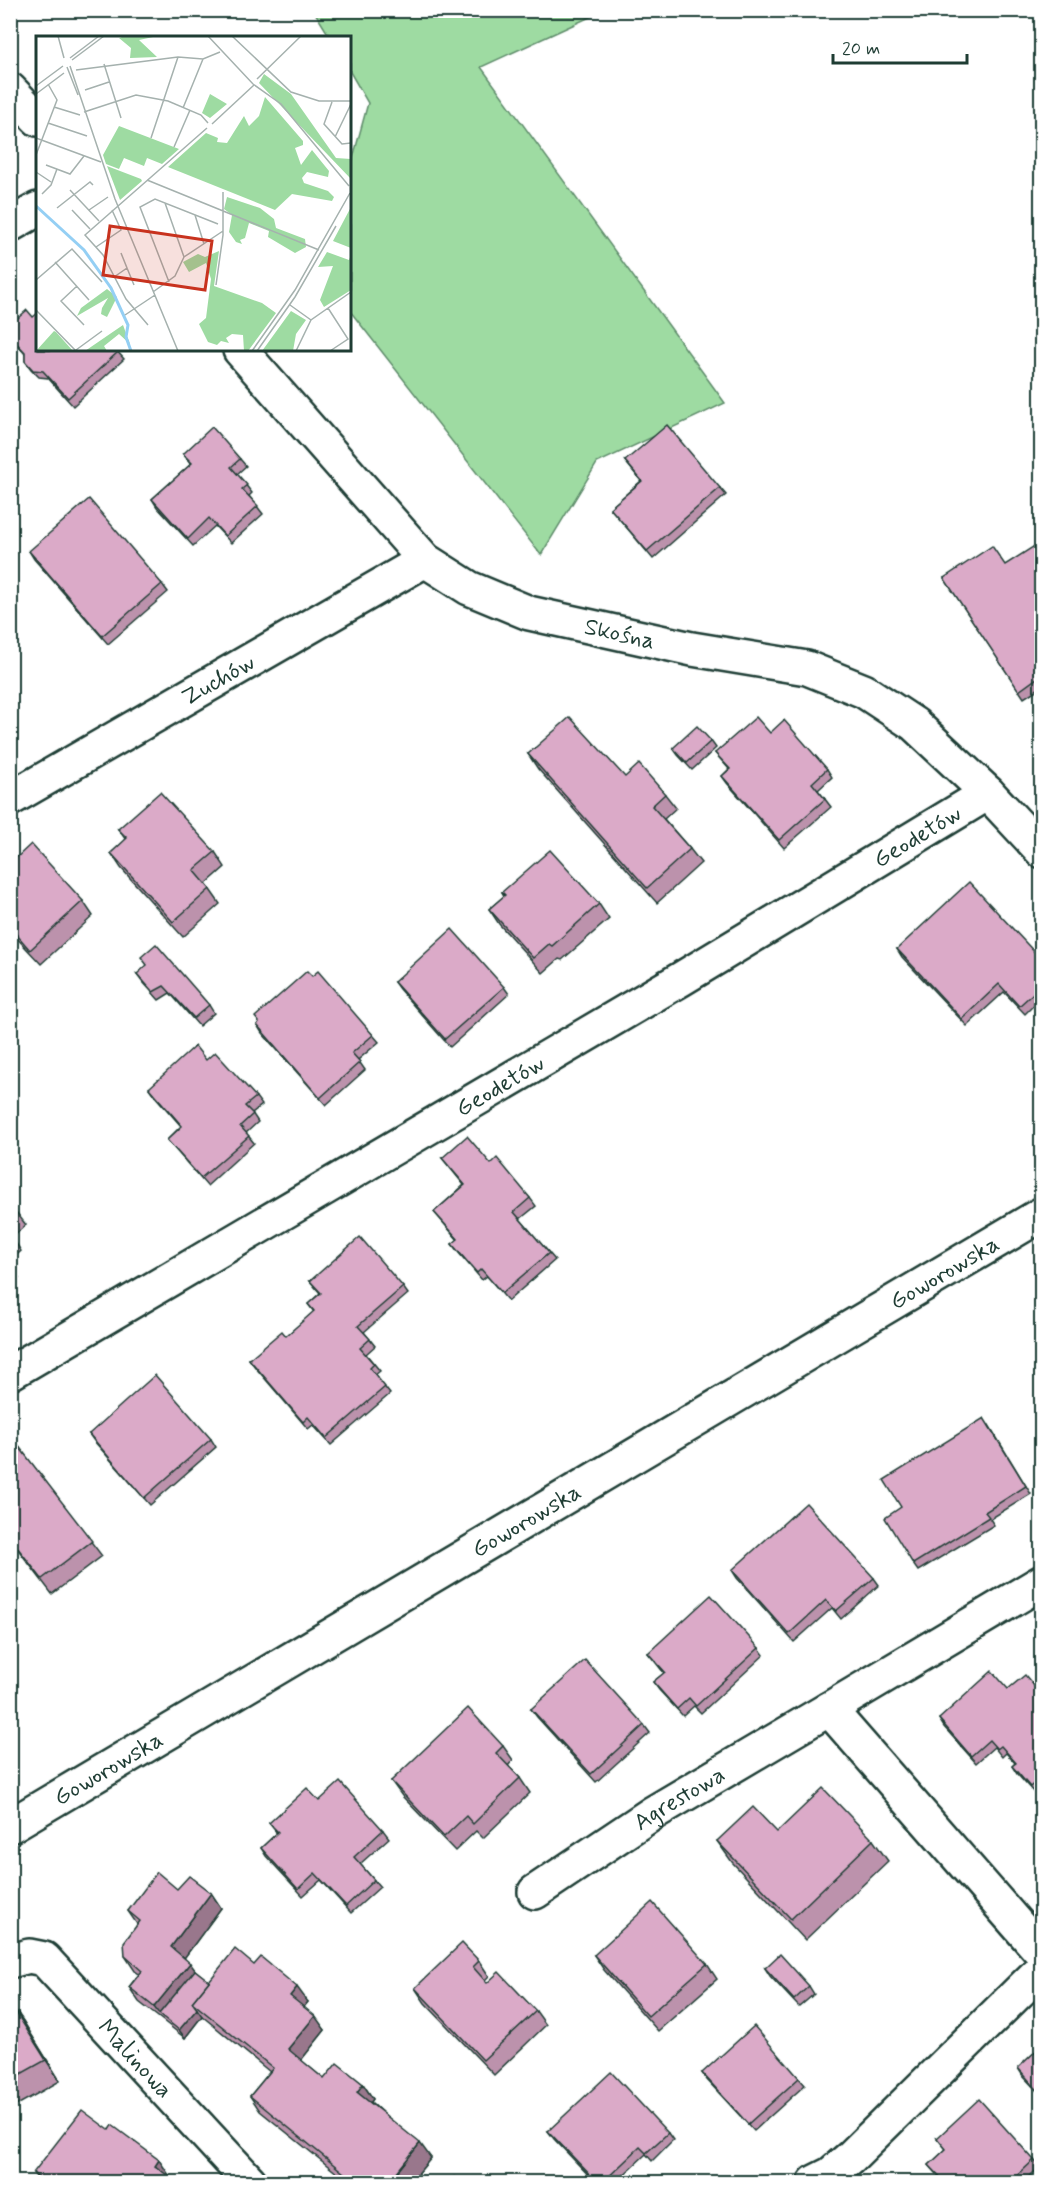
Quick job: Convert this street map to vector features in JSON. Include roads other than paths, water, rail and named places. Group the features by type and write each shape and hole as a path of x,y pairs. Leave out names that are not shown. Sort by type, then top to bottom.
{"street":[{"path":"10,90 36,117"},
{"path":"10,225 36,210"},
{"name":"Skośna","path":"241,351 425,560 469,588 529,613 692,649 807,668 864,691 914,724 988,793 1041,851"},
{"name":"Zuchów","path":"10,799 425,560"},
{"name":"Geodetów","path":"10,1373 681,979 988,793"},
{"name":"Goworowska","path":"10,1826 1041,1214"},
{"name":"Agrestowa","path":"535,1892 653,1813 1041,1582"},
{"path":"828,1709 1041,1953"},
{"name":"Malinowa","path":"10,1961 29,1956 44,1959 250,2182"},
{"path":"815,2182 831,2174 851,2157 1041,1970"}]}
